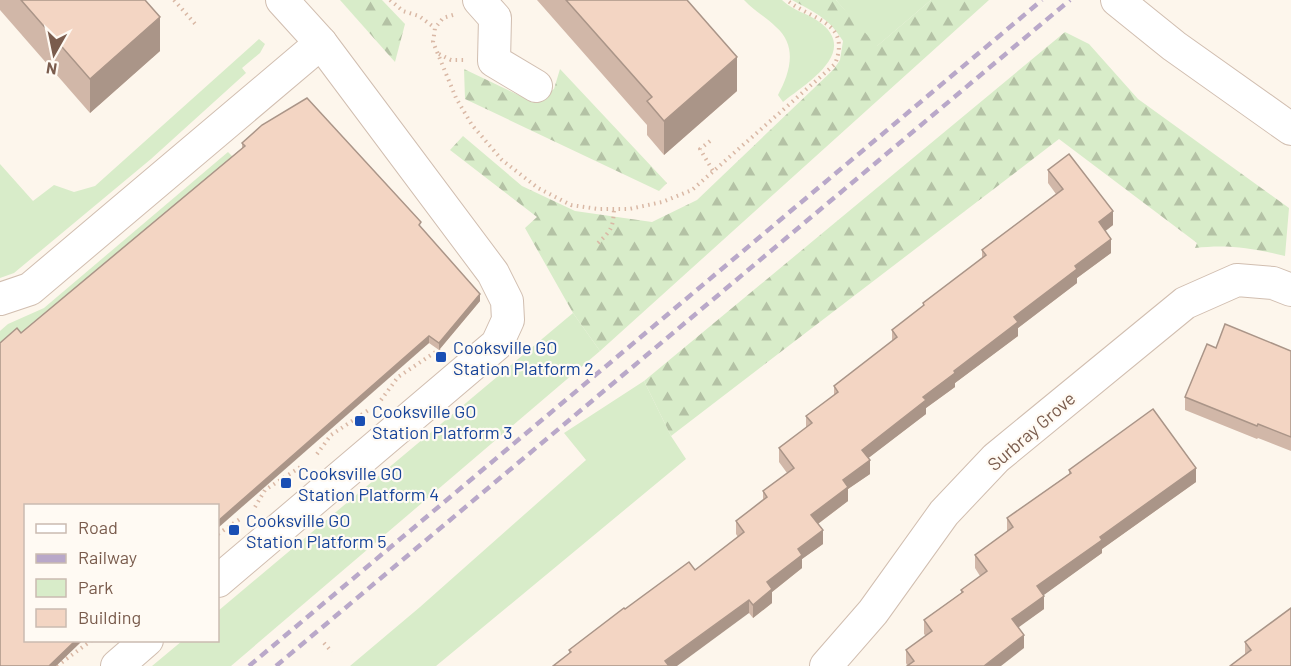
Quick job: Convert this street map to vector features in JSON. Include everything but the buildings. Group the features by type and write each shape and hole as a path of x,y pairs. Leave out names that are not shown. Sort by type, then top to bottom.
{"street":[{"path":"219,580 497,344 508,320 507,301 493,273 321,43 282,0"},
{"path":"1117,0 1174,46 1291,129"},
{"path":"467,7 495,18 494,61 536,86"},
{"path":"0,299 30,289 321,43"},
{"name":"Surbray Grove","path":"826,666 873,612 944,513 996,458 1185,303 1237,280 1273,283 1291,290"},
{"path":"117,666 145,642"}],"path":[{"path":"174,0 197,26"},
{"path":"390,0 403,11 418,16 435,28"},
{"path":"467,7 443,18 435,28 433,42 456,98 472,125 502,160 538,188 571,205 629,209 662,202 692,190 835,64 839,40 833,29 818,17 787,0"},
{"path":"439,54 451,60 464,60 470,56"},
{"path":"710,141 700,149 713,171"},
{"path":"598,243 610,232 614,209"},
{"path":"314,459 331,435 379,402 398,377 441,349"},
{"path":"253,510 265,490 304,465"},
{"path":"219,533 244,516"},
{"path":"57,666 89,642"},
{"path":"324,644 332,652"}],"green space":[{"path":"340,0 382,0 405,24 395,62"},
{"path":"744,0 782,0 818,21 830,32 834,44 832,55 826,66 805,86 783,102 778,95 786,78 790,60 787,43 783,34 776,27"},
{"path":"792,0 836,0 877,46 931,0 989,0 600,351 573,313 525,228 537,217 450,150 463,136 522,186 575,211 652,222 697,200 834,69 840,60 843,41 838,33 820,16"},
{"path":"836,0 931,0 876,47"},
{"path":"1065,32 1089,44 1138,99 1289,208 1285,256 1240,247 1195,248 1197,243 1059,139 671,436 644,381"},
{"path":"259,39 265,44 260,53 242,68 246,73 151,159 14,273 0,278 0,164 33,201 54,185 74,192 95,186"},
{"path":"464,69 533,102 554,89 560,69 667,183 659,191 465,99"},
{"path":"228,152 236,160 0,350 0,331 8,324 44,308"},
{"path":"573,313 600,351 231,666 152,666 181,642 219,642 219,610"},
{"path":"644,381 671,436 686,459 436,666 350,666 586,460 564,433"}],"railway":[{"path":"249,666 1042,0"},
{"path":"276,666 1070,0"}],"place":[{"name":"Cooksville GO Station Platform 2","path":"441,357"},
{"name":"Cooksville GO Station Platform 3","path":"360,421"},
{"name":"Cooksville GO Station Platform 4","path":"286,483"},
{"name":"Cooksville GO Station Platform 5","path":"234,530"}]}
